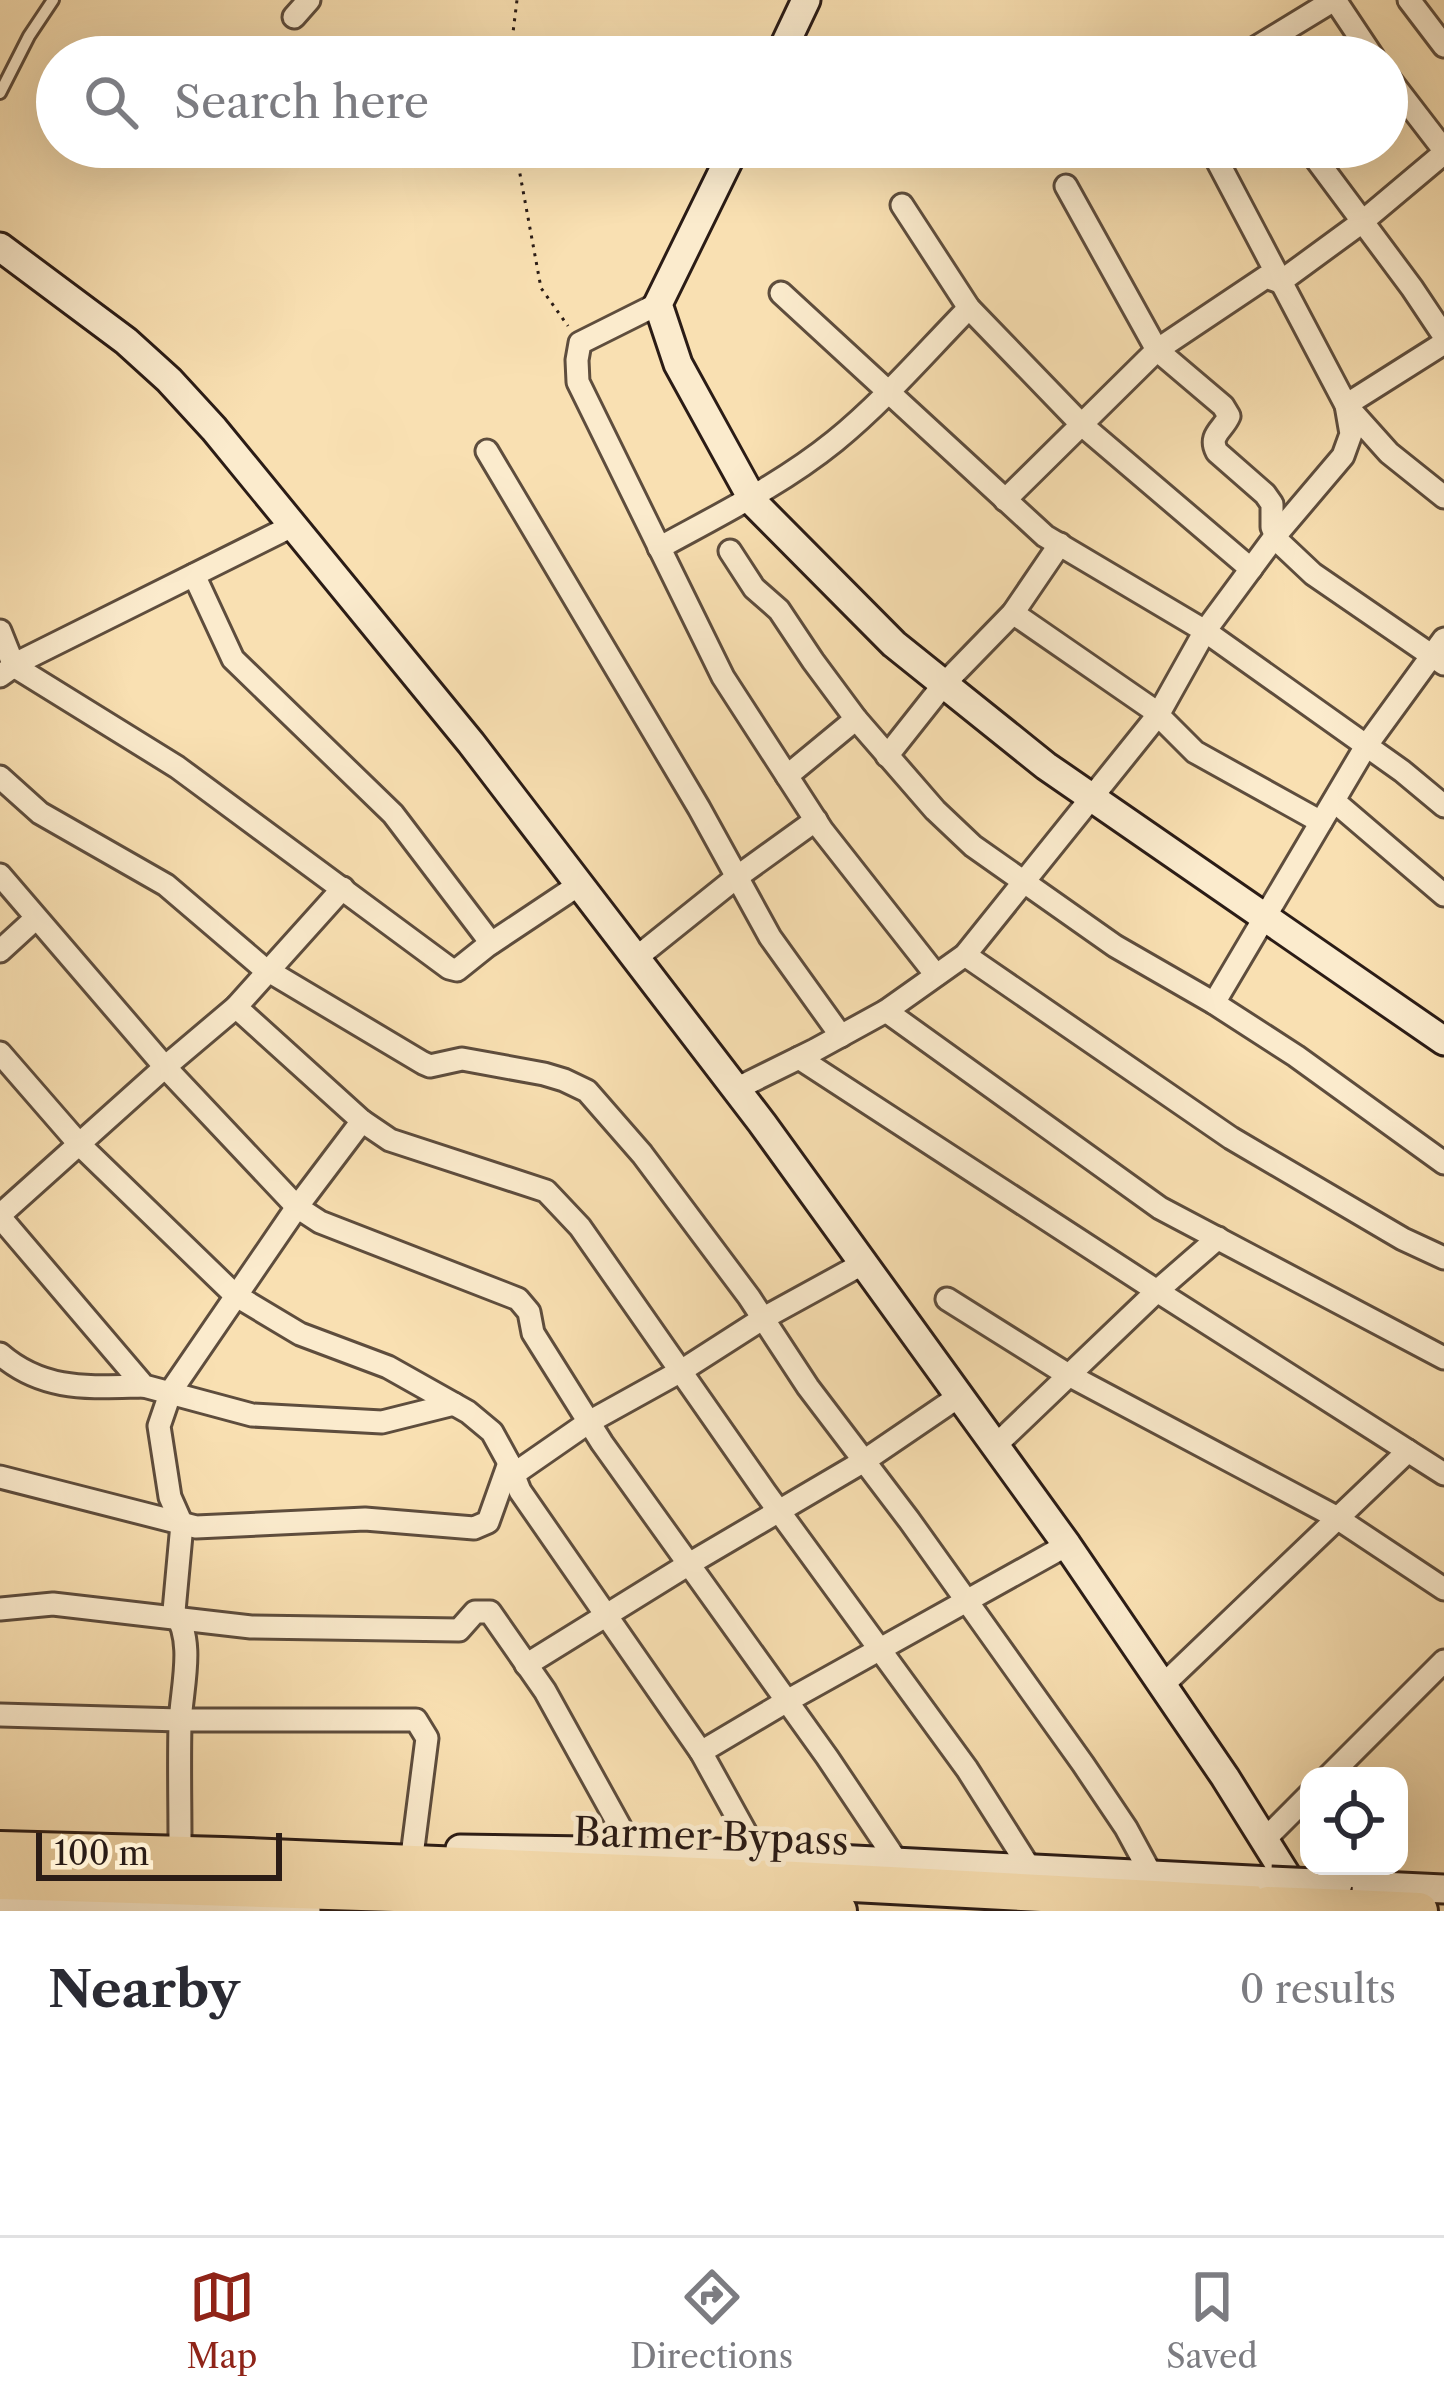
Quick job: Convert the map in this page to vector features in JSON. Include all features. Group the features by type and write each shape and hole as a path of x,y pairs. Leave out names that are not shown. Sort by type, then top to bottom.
{"highway":[{"name":"Barmer Bypass","path":"0,1850 224,1850 796,1880 1276,1888 1419,1911"},
{"name":"Barmer Bypass","path":"0,1881 541,1904 838,1911"}],"street":[{"path":"789,36 806,0"},
{"path":"1275,36 1334,0 1359,36"},
{"path":"1408,0 1444,46"},
{"path":"1280,282 1362,222 1444,152 1408,104"},
{"path":"725,168 658,304 580,343 578,382 723,677 816,820 936,975"},
{"path":"1221,168 1346,405 1389,453 1444,497"},
{"path":"1322,168 1444,340 1346,405"},
{"path":"1066,186 1157,350 1223,406 1229,416 1213,444 1272,504 1276,535 1313,574 1440,653 1366,746 1214,1004"},
{"path":"902,205 968,308 1082,424 1251,569"},
{"path":"0,247 126,340 169,380 471,742 736,1089 1067,1545 1226,1777 1264,1840 1276,1888 1152,1876 758,1855 268,1842 224,1850 180,1841 0,1837"},
{"path":"1005,500 1157,350 1265,277 1280,282"},
{"path":"782,293 1045,536 1205,631 1444,806"},
{"path":"658,304 678,364 752,497 895,644 1046,766 1444,1041"},
{"path":"658,548 752,497 834,442 968,308"},
{"path":"736,1089 886,1011 965,955 1158,715 1205,631 1276,535 1343,456 1352,434 1346,405"},
{"path":"487,451 770,937 841,1036"},
{"path":"7,671 294,525"},
{"path":"887,756 944,684 1013,613 1060,544"},
{"path":"730,551 754,588 779,610 856,719 973,846 1115,946 1296,1057 1444,1163"},
{"path":"194,575 233,659 393,814 491,943"},
{"path":"1013,613 1158,715 1196,752 1321,822"},
{"path":"0,632 7,671"},
{"path":"7,671 177,766 449,968 457,970 580,884"},
{"path":"787,776 856,719"},
{"path":"0,777 40,813 166,885 267,970 422,1063 430,1066 462,1059 544,1074 580,1086 642,1154 748,1297 808,1388 1083,1764 1152,1876"},
{"path":"1334,801 1444,895"},
{"path":"637,958 816,820"},
{"path":"0,875 165,1067 297,1207 320,1222 518,1299 530,1312 532,1333 589,1423 898,1863"},
{"path":"144,1386 0,1216 236,1007 344,888"},
{"path":"0,951 35,919"},
{"path":"965,955 1231,1138 1402,1239 1444,1258"},
{"path":"236,1007 389,1140 546,1191 580,1227 967,1769 1031,1870"},
{"path":"886,1011 1160,1208 1444,1358"},
{"path":"0,1053 80,1145 236,1295 300,1334 388,1367 454,1404 492,1432 520,1491 701,1752 758,1855"},
{"path":"799,1058 1444,1474"},
{"path":"180,1841 180,1720 186,1656 181,1620 174,1611 182,1523 170,1497 159,1426 171,1391 362,1121"},
{"path":"995,1445 1218,1238"},
{"path":"0,1477 196,1527 365,1519 474,1528 488,1522 512,1468 864,1263"},
{"path":"947,1299 1070,1375 1338,1518 1444,1588"},
{"path":"0,1354 39,1378 76,1388 144,1386 252,1414 382,1422 454,1404"},
{"path":"526,1665 864,1461 958,1397"},
{"path":"1163,1685 1408,1451"},
{"path":"701,1752 1067,1545"},
{"path":"0,1609 53,1604 250,1627 437,1631 459,1630 475,1612 490,1612 545,1691 634,1852"},
{"path":"1338,1767 1444,1661"},
{"path":"0,1715 416,1720 427,1738 413,1848"},
{"path":"1264,1840 1300,1805"},
{"path":"1345,1896 1444,1889"},
{"path":"0,1901 33,1906 96,1901 306,1911"}],"lane":[{"path":"0,93 28,36 53,0"}],"path":[{"path":"513,36 517,0"},
{"path":"518,168 541,288 580,343"}]}
